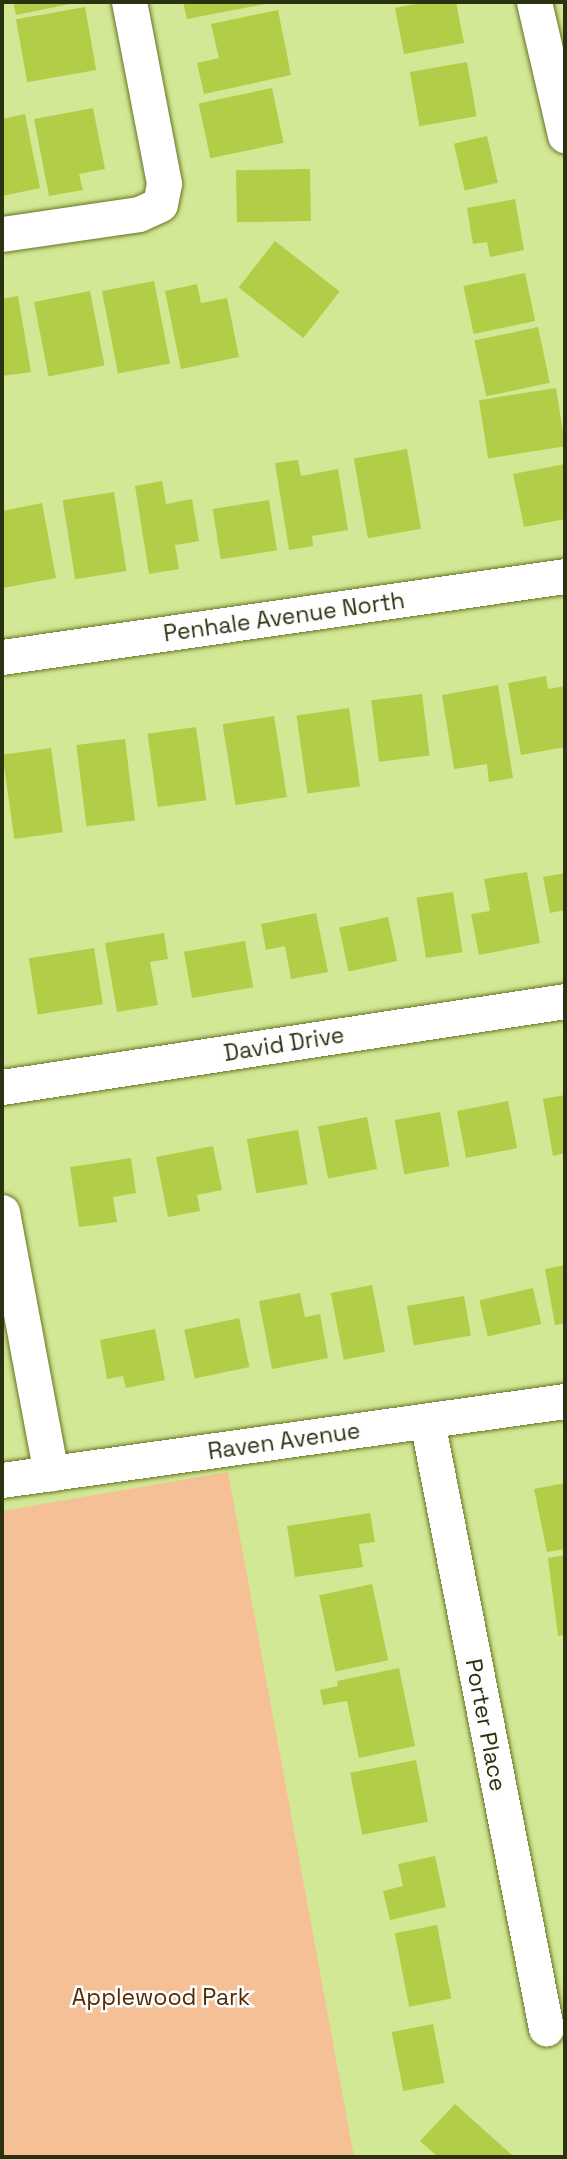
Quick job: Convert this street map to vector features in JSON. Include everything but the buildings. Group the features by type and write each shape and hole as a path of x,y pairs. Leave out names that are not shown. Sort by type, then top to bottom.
{"street":[{"path":"2,234 139,214 160,204 164,183 129,2"},
{"path":"534,2 565,135"},
{"name":"Penhale Avenue North","path":"2,657 565,576"},
{"name":"David Drive","path":"2,1087 565,1001"},
{"path":"2,1212 51,1473"},
{"name":"Raven Avenue","path":"2,1480 565,1401"},
{"name":"Porter Place","path":"427,1421 546,2028"}],"green space":[{"name":"Applewood Park","path":"228,1472 354,2157 2,2157 2,1511"}]}
